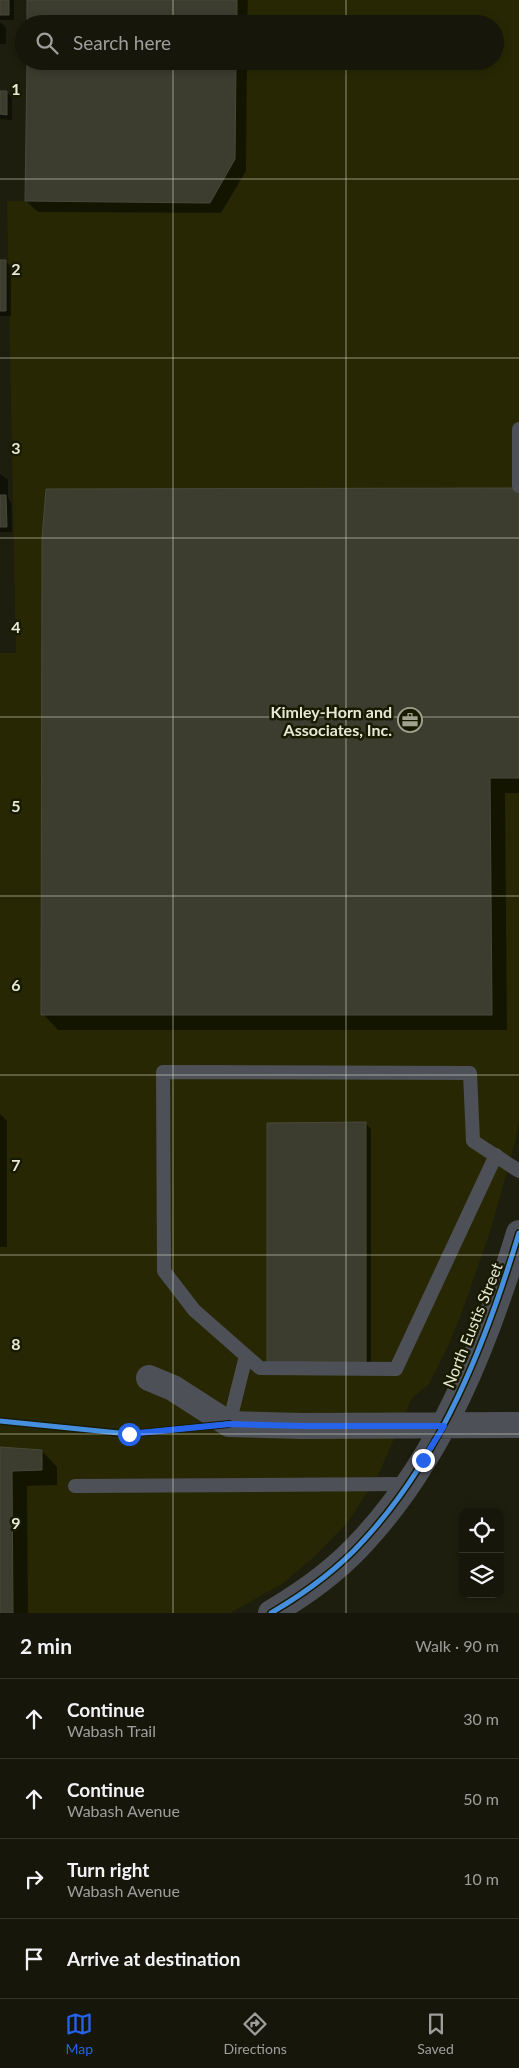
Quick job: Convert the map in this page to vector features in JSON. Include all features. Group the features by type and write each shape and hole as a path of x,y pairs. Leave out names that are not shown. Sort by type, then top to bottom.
{"street":[{"name":"North Eustis Street","path":"271,1613 297,1598 331,1572 363,1542 407,1484 444,1426 478,1350 507,1273 519,1233"},
{"path":"149,1378 172,1388 230,1424 303,1426 519,1425"}],"lane":[{"path":"519,430 519,486"},
{"path":"496,1155 396,1369 260,1368 194,1310 164,1271 163,1072 470,1073 473,1141 496,1155 519,1171"},
{"path":"230,1424 246,1356"},
{"path":"75,1486 407,1484"}],"shaded area":[{"path":"237,0 519,0 519,1122 490,1232 449,1344 429,1384 412,1398 379,1473 348,1522 315,1556 282,1584 230,1613 0,1613 0,653 16,653 7,201 210,203 235,159 236,70 504,70 504,15 237,15"}],"building":[{"path":"0,0 9,0 9,15 0,15"},
{"path":"27,0 237,0 237,15 27,15"},
{"path":"27,70 236,70 235,159 210,203 25,201"},
{"path":"0,91 7,91 7,115 0,114"},
{"path":"0,260 6,260 6,311 0,311"},
{"path":"519,488 519,778 490,778 492,1015 41,1015 42,538 46,489"},
{"path":"0,495 6,495 7,527 0,527"},
{"path":"366,1122 366,1363 267,1363 267,1123"},
{"path":"0,1447 42,1450 42,1470 12,1471 13,1613 0,1613"}],"cycle path":[{"path":"271,1613 320,1580 353,1552 391,1508 416,1472 438,1435 476,1356 492,1315 519,1233"},
{"path":"0,1421 129,1434 229,1424"}],"place":[{"name":"Kimley-Horn and Associates, Inc.","path":"410,720"}],"route":[{"path":"129,1434 230,1424 444,1426 423,1460"}]}
